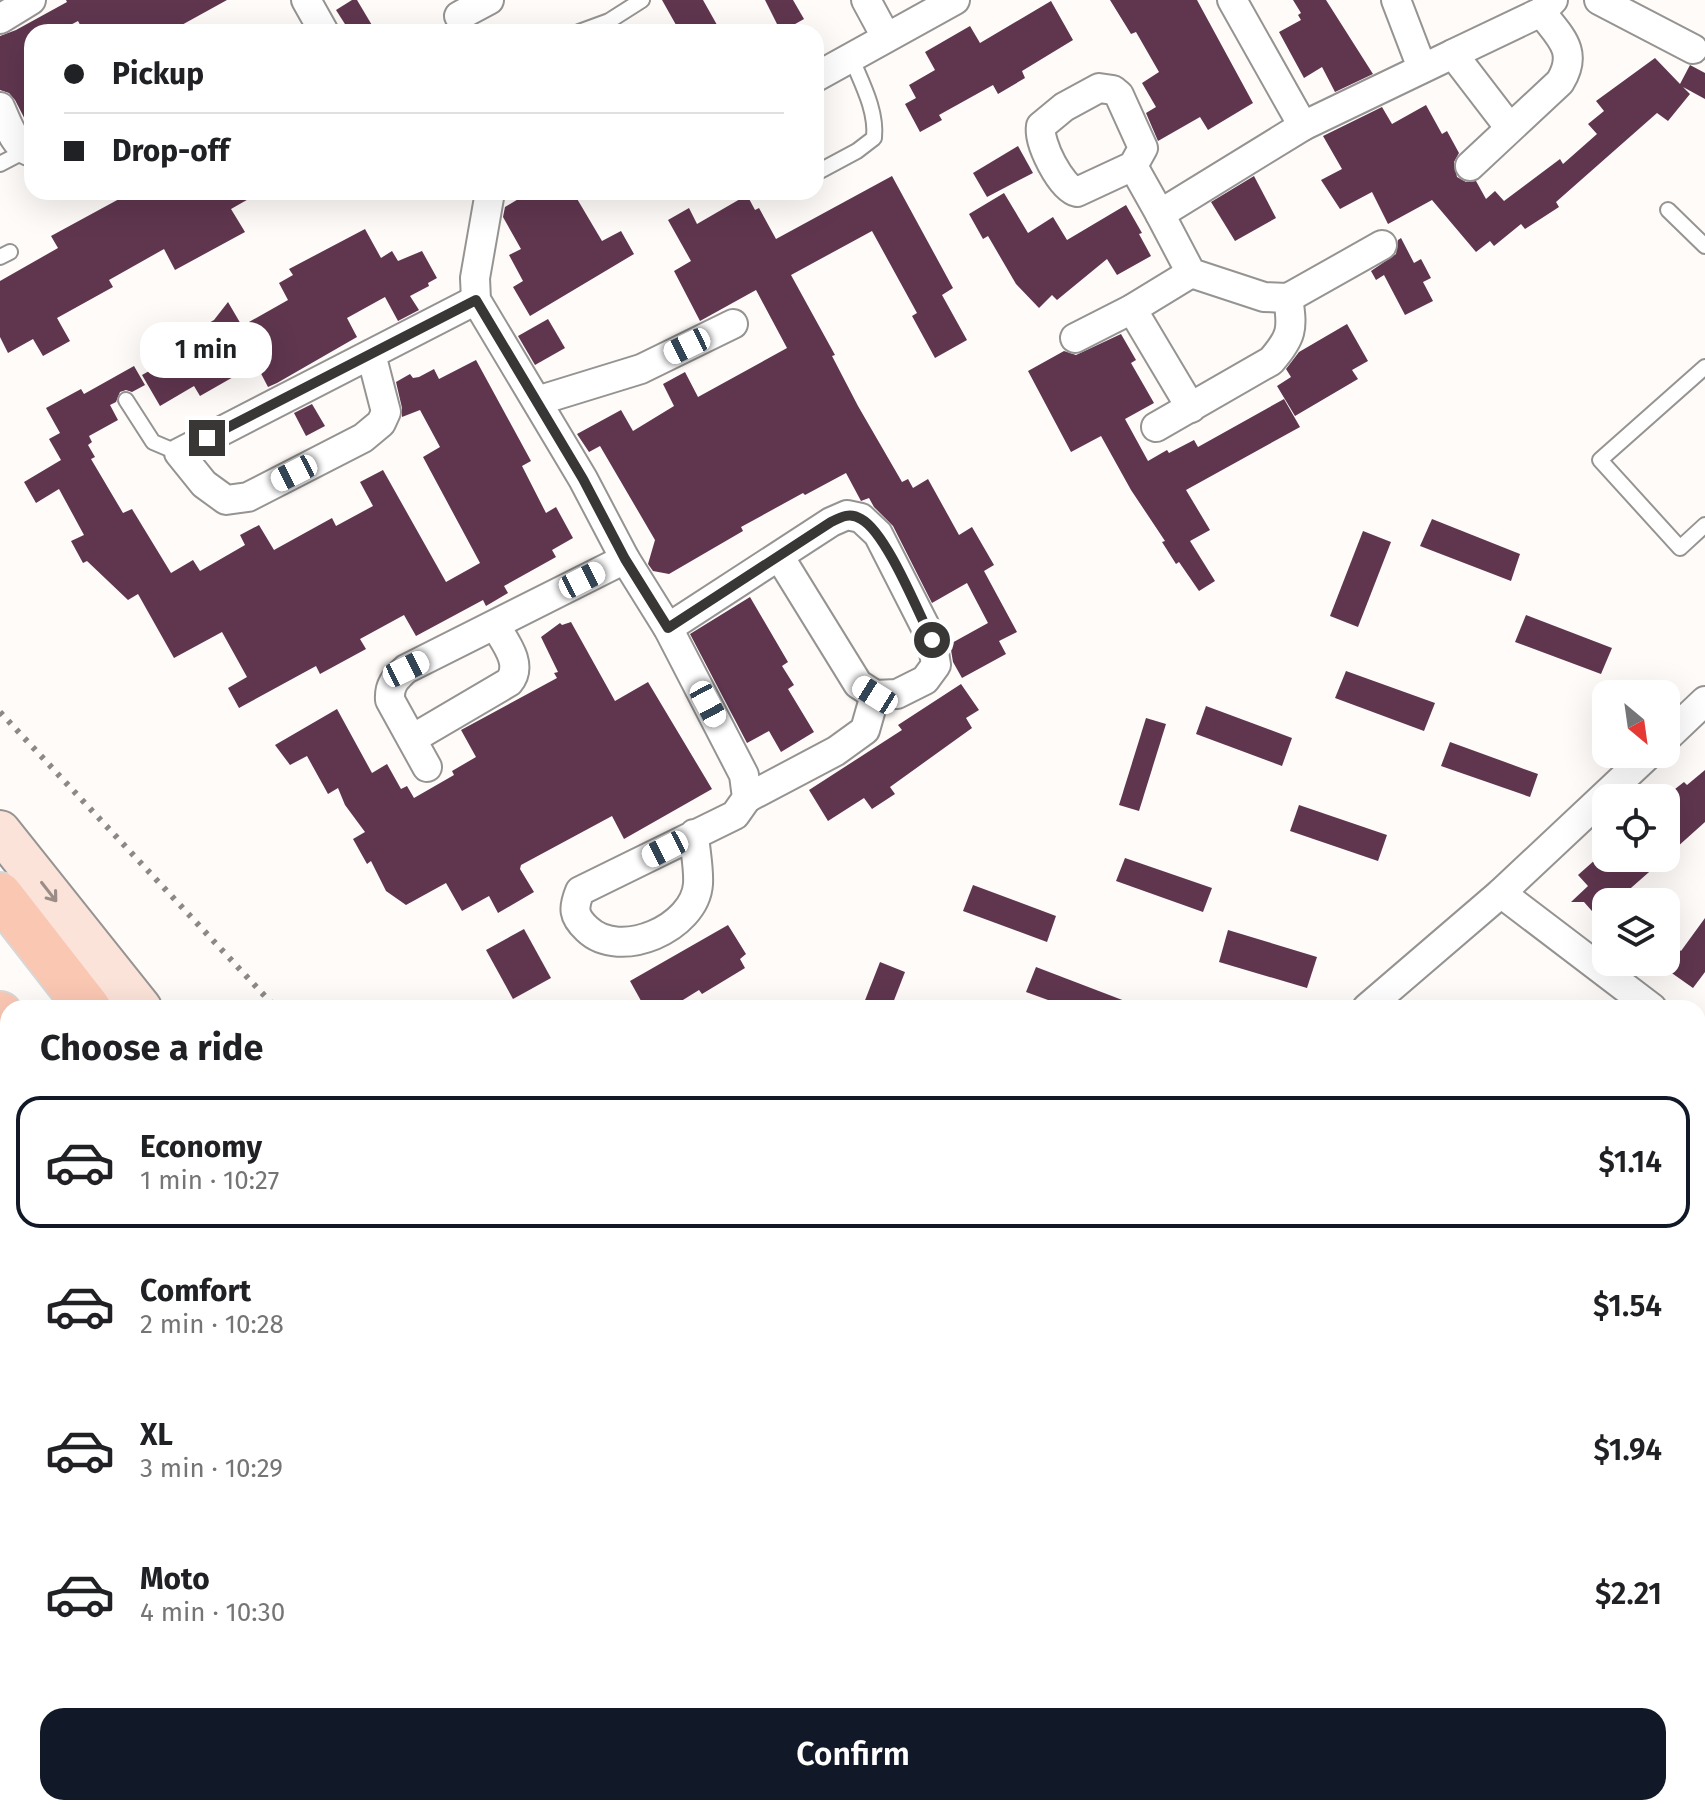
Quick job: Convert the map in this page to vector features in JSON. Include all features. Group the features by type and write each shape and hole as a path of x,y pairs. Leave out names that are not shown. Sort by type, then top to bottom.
{"main road":[{"path":"0,831 135,1000"},
{"path":"0,895 82,1000"}],"street":[{"path":"0,19 31,0"},
{"path":"306,0 320,24"},
{"path":"459,16 489,0"},
{"path":"866,0 886,37"},
{"path":"824,72 955,0"},
{"path":"1232,0 1303,126"},
{"path":"1396,0 1422,68"},
{"path":"1599,0 1693,49"},
{"path":"1160,214 1303,126 1547,6 1570,56 1568,68 1560,82 1470,166"},
{"path":"1453,54 1509,127"},
{"path":"0,107 18,143 24,147"},
{"path":"1133,166 1191,273 1264,297 1288,298 1382,245"},
{"path":"488,200 475,278 476,300 668,628 744,775 747,798"},
{"path":"1075,338 1132,309 1191,273"},
{"path":"1156,427 1271,361 1285,345 1292,326 1288,298"},
{"path":"371,354 386,412 381,423 350,445 248,497 226,500 204,484 179,453 371,354 476,300"},
{"path":"1132,309 1191,408"},
{"path":"537,401 641,369 733,324"},
{"path":"668,628 779,556 847,515 861,518 878,534 932,640 936,665 925,680 897,694 875,695 858,684 779,556"},
{"path":"427,767 390,700 389,688 406,669 625,559"},
{"path":"412,739 509,682 514,676 512,655 495,625"},
{"path":"694,834 698,886 687,912 642,940 617,944 595,937 576,918 574,906 580,891 694,834 735,815 747,798 836,751 865,730 875,695"},
{"path":"1680,725 1705,701"},
{"path":"1376,1000 1501,893 1634,768"},
{"path":"1501,893 1641,1000"}],"lane":[{"path":"601,24 642,0"},
{"path":"824,169 874,138 875,126 868,97 851,57"},
{"path":"0,164 24,153"},
{"path":"1668,210 1705,246"},
{"path":"1705,367 1600,460 1680,548 1705,525"},
{"path":"126,400 153,442 179,453"}],"building":[{"path":"227,0 184,24 80,24 78,21 72,24 27,24 67,2"},
{"path":"357,0 371,24 345,24 336,10"},
{"path":"662,0 703,0 716,24 676,24"},
{"path":"765,0 793,0 804,19 795,24 777,24"},
{"path":"1110,0 1197,0 1253,103 1208,130 1200,117 1158,141 1146,113 1156,107 1142,83 1159,72 1136,32 1131,34"},
{"path":"1293,0 1326,0 1373,74 1335,92 1322,67 1304,78 1279,32 1301,20 1298,15 1301,13"},
{"path":"1051,1 1073,40 1022,71 1025,78 998,94 993,85 939,115 942,120 920,132 905,104 916,98 909,85 935,70 925,52 970,26 980,43"},
{"path":"24,26 24,117 9,93 0,90 0,36"},
{"path":"1655,58 1680,84 1690,65 1705,73 1705,99 1683,87 1690,94 1668,121 1657,113 1556,202 1559,207 1525,229 1521,224 1494,246 1490,241 1476,252 1432,200 1388,224 1372,192 1340,209 1321,180 1342,169 1323,136 1382,107 1392,124 1426,105 1442,134 1447,131 1459,153 1454,162 1457,177 1466,182 1476,181 1486,199 1495,191 1504,201 1560,159 1563,164 1597,134 1588,124 1604,111 1596,101"},
{"path":"1018,146 1033,173 987,197 973,173"},
{"path":"892,176 953,288 942,295 967,340 935,358 912,316 917,313 872,231 791,275 835,355 832,356 858,406 902,482 908,479 913,488 928,479 959,535 972,527 994,565 984,571 1017,632 999,641 1006,654 962,678 953,662 950,644 988,623 967,583 932,603 893,526 869,498 861,501 846,473 741,527 743,531 669,574 653,571 648,564 655,540 600,446 589,452 577,434 621,410 633,431 674,406 663,384 685,372 698,397 787,348 756,290 700,321 674,271 691,261 668,220 689,208 697,224 738,200 750,200 755,210 759,208 776,239"},
{"path":"1254,176 1276,218 1235,241 1211,202"},
{"path":"1004,193 1028,233 1053,217 1067,240 1126,205 1151,256 1117,275 1107,259 1057,300 1052,295 1039,308 1016,284 988,236 983,239 969,214"},
{"path":"117,200 247,200 231,209 245,232 175,270 164,249 109,280 113,287 57,318 70,341 43,356 33,339 8,353 0,337 0,281 58,248 51,236"},
{"path":"517,200 578,200 602,241 621,231 634,254 530,316 513,287 523,281 509,255 521,249 503,217 505,207"},
{"path":"365,229 381,258 392,251 398,261 422,251 437,278 410,296 419,310 398,321 385,297 347,318 357,337 277,383 268,387 256,364 200,396 194,386 160,406 142,375 190,348 184,337 214,320 228,302 242,326 288,300 279,283 293,275 289,269"},
{"path":"1401,238 1414,263 1421,259 1431,278 1423,282 1433,301 1405,315 1384,275 1376,280 1371,271 1396,254"},
{"path":"548,319 565,348 535,365 518,336"},
{"path":"1347,324 1368,361 1352,370 1358,379 1295,416 1277,386 1291,377 1286,369 1299,352"},
{"path":"1121,334 1136,360 1131,363 1154,403 1125,419 1148,461 1194,440 1198,447 1284,399 1300,427 1186,490 1210,530 1190,541 1215,581 1199,591 1162,542 1165,541 1131,490 1101,436 1071,452 1028,371 1064,351 1076,355"},
{"path":"476,360 531,461 522,466 546,513 556,507 573,538 552,550 556,557 504,586 508,593 486,606 483,600 416,636 404,615 360,639 366,649 320,674 316,666 239,708 228,688 247,677 222,632 174,658 138,594 128,600 87,561 83,563 71,541 84,535 59,489 36,503 24,482 61,460 49,439 60,433 46,408 81,389 84,394 134,366 145,385 132,392 120,392 116,402 110,405 118,420 89,436 92,442 88,445 95,457 91,459 123,513 132,509 171,573 193,560 200,571 245,545 240,535 259,525 274,550 332,518 336,526 373,506 360,482 383,470 446,582 480,563 423,457 440,447 420,410 402,417 396,382 410,374 413,378 419,377 434,369 439,379"},
{"path":"312,404 325,426 306,436 294,413"},
{"path":"1432,519 1520,554 1511,581 1420,546"},
{"path":"1363,531 1391,542 1358,627 1330,616"},
{"path":"750,597 788,662 782,666 794,685 788,689 814,732 781,752 769,731 747,743 690,634"},
{"path":"1526,615 1612,648 1601,674 1515,642"},
{"path":"571,622 615,701 648,682 712,789 624,839 612,816 521,865 520,869 534,892 498,913 489,896 462,911 446,883 406,905 386,891 371,861 367,864 353,839 365,832 345,805 338,788 328,794 307,756 290,765 275,745 337,709 372,773 387,764 401,789 407,786 414,798 454,775 452,771 476,757 461,730 557,678 554,673 558,672 541,637 560,623"},
{"path":"1346,671 1435,703 1424,731 1335,698"},
{"path":"961,684 979,710 966,718 972,728 890,787 895,794 872,809 864,798 828,821 809,790 902,730 898,725"},
{"path":"1206,706 1292,738 1282,766 1196,734"},
{"path":"1146,718 1166,724 1139,811 1119,805"},
{"path":"1450,742 1538,774 1530,797 1441,766"},
{"path":"1705,770 1705,822 1680,844 1680,785 1684,782 1687,785"},
{"path":"1299,805 1387,835 1378,861 1290,831"},
{"path":"1125,858 1212,888 1203,912 1116,881"},
{"path":"1592,863 1592,872 1649,872 1631,888 1592,888 1592,911 1584,902 1571,902 1588,886 1578,875"},
{"path":"973,885 1056,916 1047,942 963,911"},
{"path":"1705,918 1705,972 1693,988 1676,976 1680,976 1681,951"},
{"path":"728,925 746,954 740,959 745,968 702,994 699,990 683,1000 641,1000 630,981"},
{"path":"524,929 551,978 513,999 486,950"},
{"path":"1228,930 1317,957 1307,988 1219,962"},
{"path":"880,962 905,972 894,1000 865,1000"},
{"path":"1036,967 1122,1000 1048,1000 1026,992"}],"railway":[{"path":"0,712 269,1000"}],"route":[{"path":"207,438 476,300 668,628 831,522 847,515 861,518 878,534 932,640"}]}
